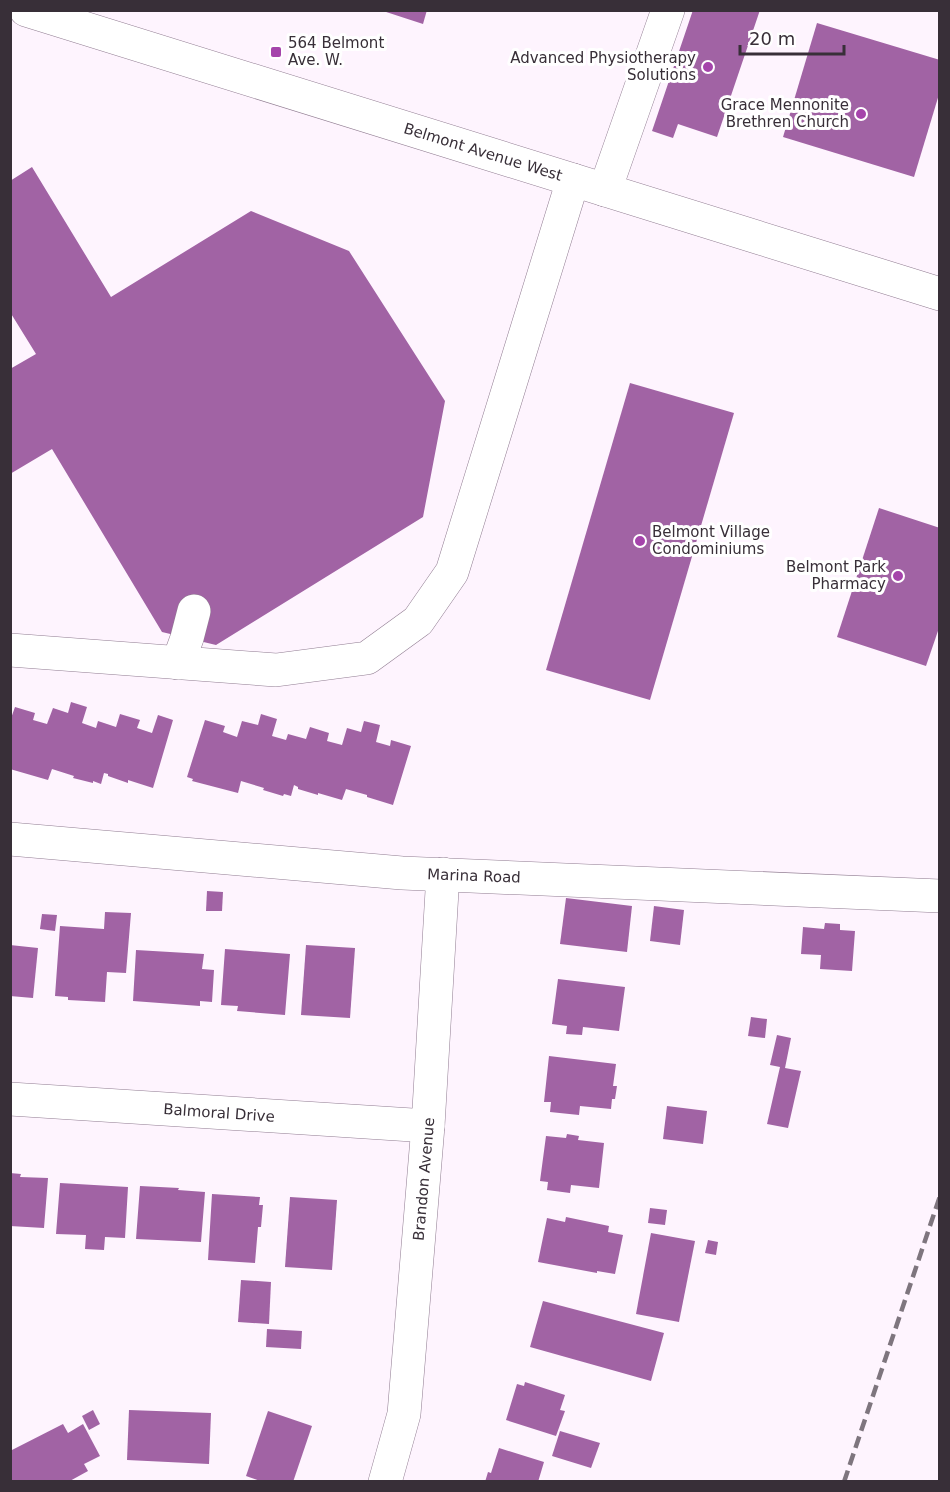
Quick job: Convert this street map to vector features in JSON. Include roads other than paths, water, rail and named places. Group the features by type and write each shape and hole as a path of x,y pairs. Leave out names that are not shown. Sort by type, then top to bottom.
{"street":[{"name":"Belmont Avenue West","path":"27,10 939,294"},
{"path":"605,190 668,10"},
{"path":"10,650 276,670 367,658 418,621 452,572 573,180"},
{"path":"178,663 194,611"},
{"name":"Marina Road","path":"10,839 402,873 939,896"},
{"name":"Brandon Avenue","path":"385,1482 404,1414 428,1126 443,874"},
{"name":"Balmoral Drive","path":"10,1099 428,1126"}],"railway":[{"path":"844,1482 940,1196"}],"place":[{"name":"564 Belmont Ave. W.","path":"276,52"},
{"name":"Advanced Physiotherapy Solutions","path":"708,67"},
{"name":"Grace Mennonite Brethren Church","path":"861,114"},
{"name":"Belmont Village Condominiums","path":"640,541"},
{"name":"Belmont Park Pharmacy","path":"898,576"}]}
